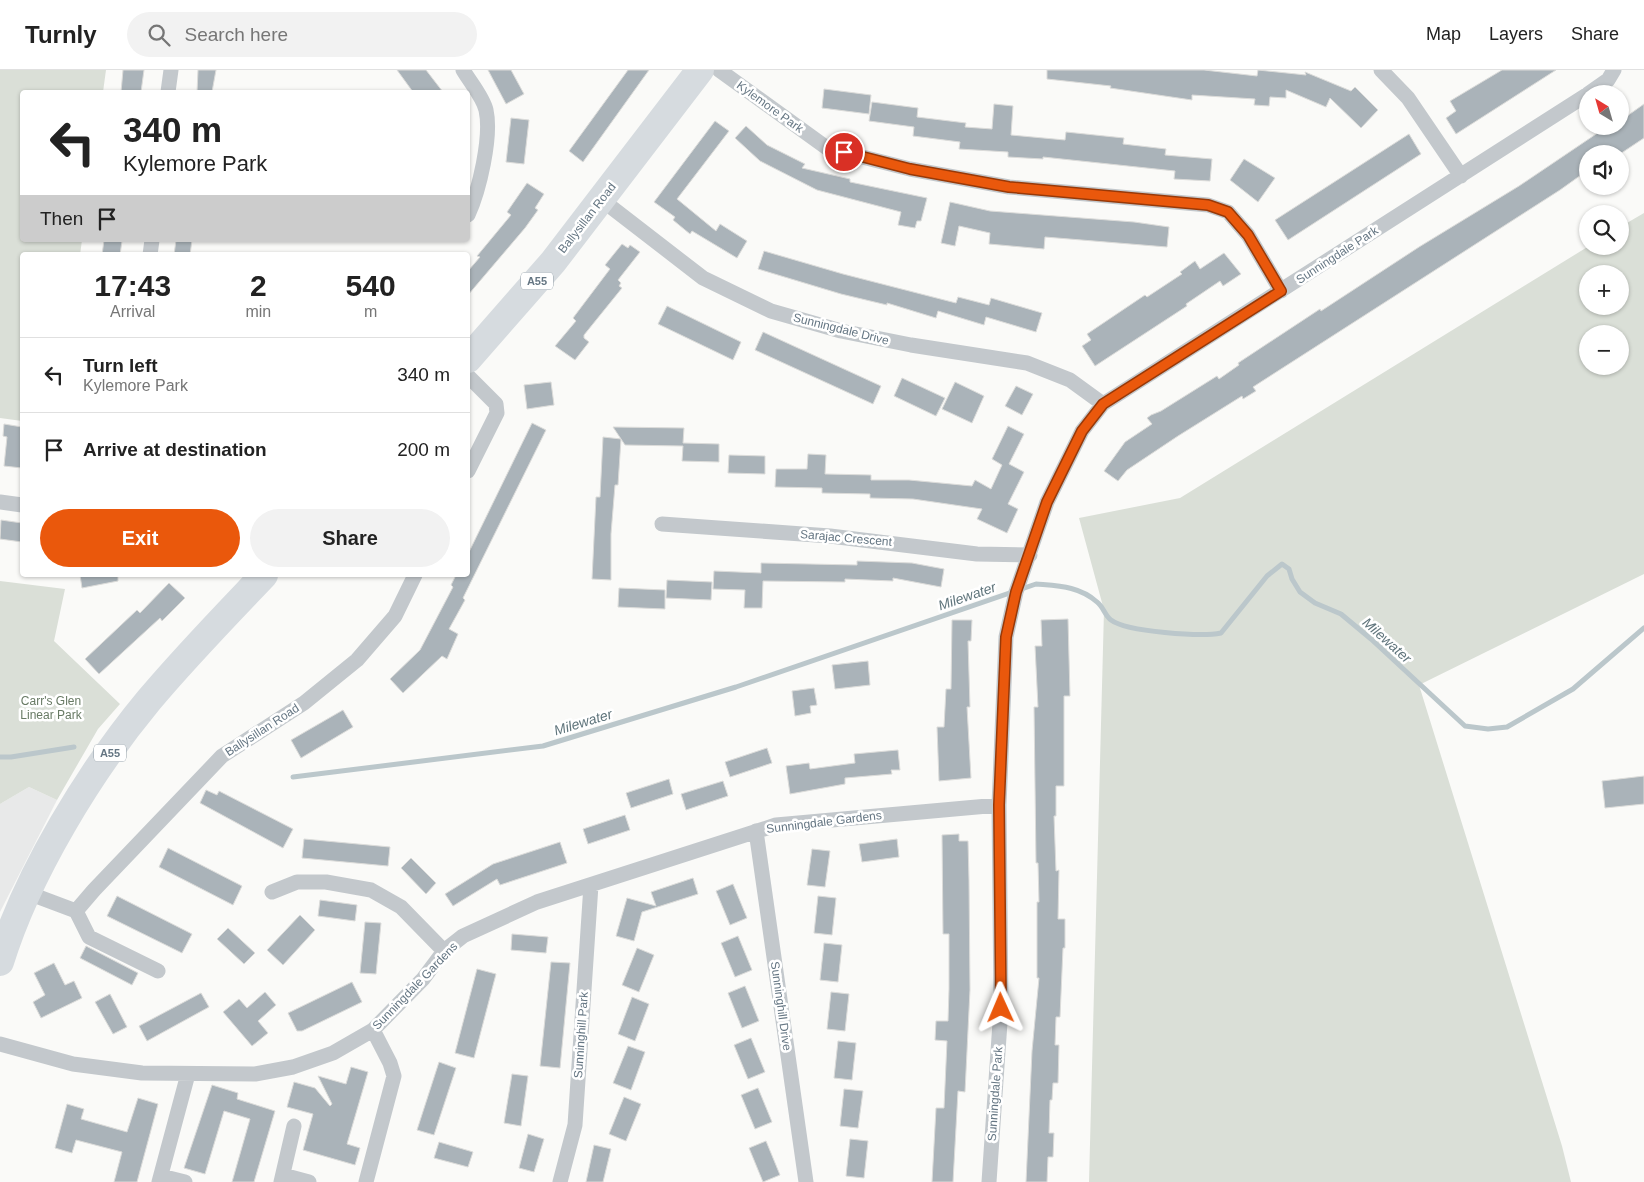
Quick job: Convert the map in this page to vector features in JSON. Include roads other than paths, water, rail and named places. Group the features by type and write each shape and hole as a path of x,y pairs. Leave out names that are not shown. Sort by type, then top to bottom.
{"highway":[{"name":"Ballysillan Road","path":"470,357 554,262 700,70"},
{"name":"A55","path":"0,962 28,893 76,804 123,733 182,662 262,577"}],"street":[{"path":"168,90 171,70"},
{"path":"464,70 486,109 487,135 474,201 470,210"},
{"name":"Kylemore Park","path":"719,70 827,148 910,169 1009,187 1208,205 1228,212 1248,235 1281,291"},
{"path":"1381,70 1408,98 1461,176"},
{"name":"Sunningdale Park","path":"1601,85 1608,80 1614,70"},
{"name":"Sunningdale Park","path":"989,1182 1001,1008 999,805 1006,637 1019,586 1047,502 1082,431 1103,404 1579,100"},
{"name":"Sunningdale Drive","path":"602,200 703,278 771,311 841,331 911,345 1027,363 1070,380 1103,404"},
{"path":"470,378 496,404 497,413 470,467"},
{"path":"0,502 20,505"},
{"name":"Sarajac Crescent","path":"662,524 830,536 977,554 1030,555"},
{"name":"Ballysillan Road","path":"76,911 222,756 304,704 357,660 395,616 415,577"},
{"name":"Sunningdale Gardens","path":"0,1044 73,1064 142,1073 255,1074 293,1066 334,1053 373,1030 423,979 444,951 463,936 485,924 537,902 776,825 999,805"},
{"name":"Sunninghill Drive","path":"756,831 806,1182"},
{"path":"272,892 296,882 326,882 371,890 401,907 444,951"},
{"name":"Sunninghill Park","path":"560,1182 575,1125 591,885"},
{"path":"28,893 76,911 89,937 158,970"},
{"path":"366,1182 394,1076 390,1063 373,1030"},
{"path":"185,1182 160,1179 188,1074"},
{"path":"294,1126 282,1178 309,1182"}],"waterway":[{"name":"Milewater","path":"293,777 543,746 736,687 1036,584 1068,588 1083,593 1099,604 1111,620 1132,628 1165,633 1211,634 1221,633 1267,576 1282,564 1289,569 1292,579 1300,592 1315,603 1341,614 1371,639 1465,726 1488,729 1507,727 1573,689 1644,628"},
{"name":"Milewater","path":"0,757 74,747"}],"park label":[{"name":"Carr's Glen Linear Park","path":"51,708"}]}
